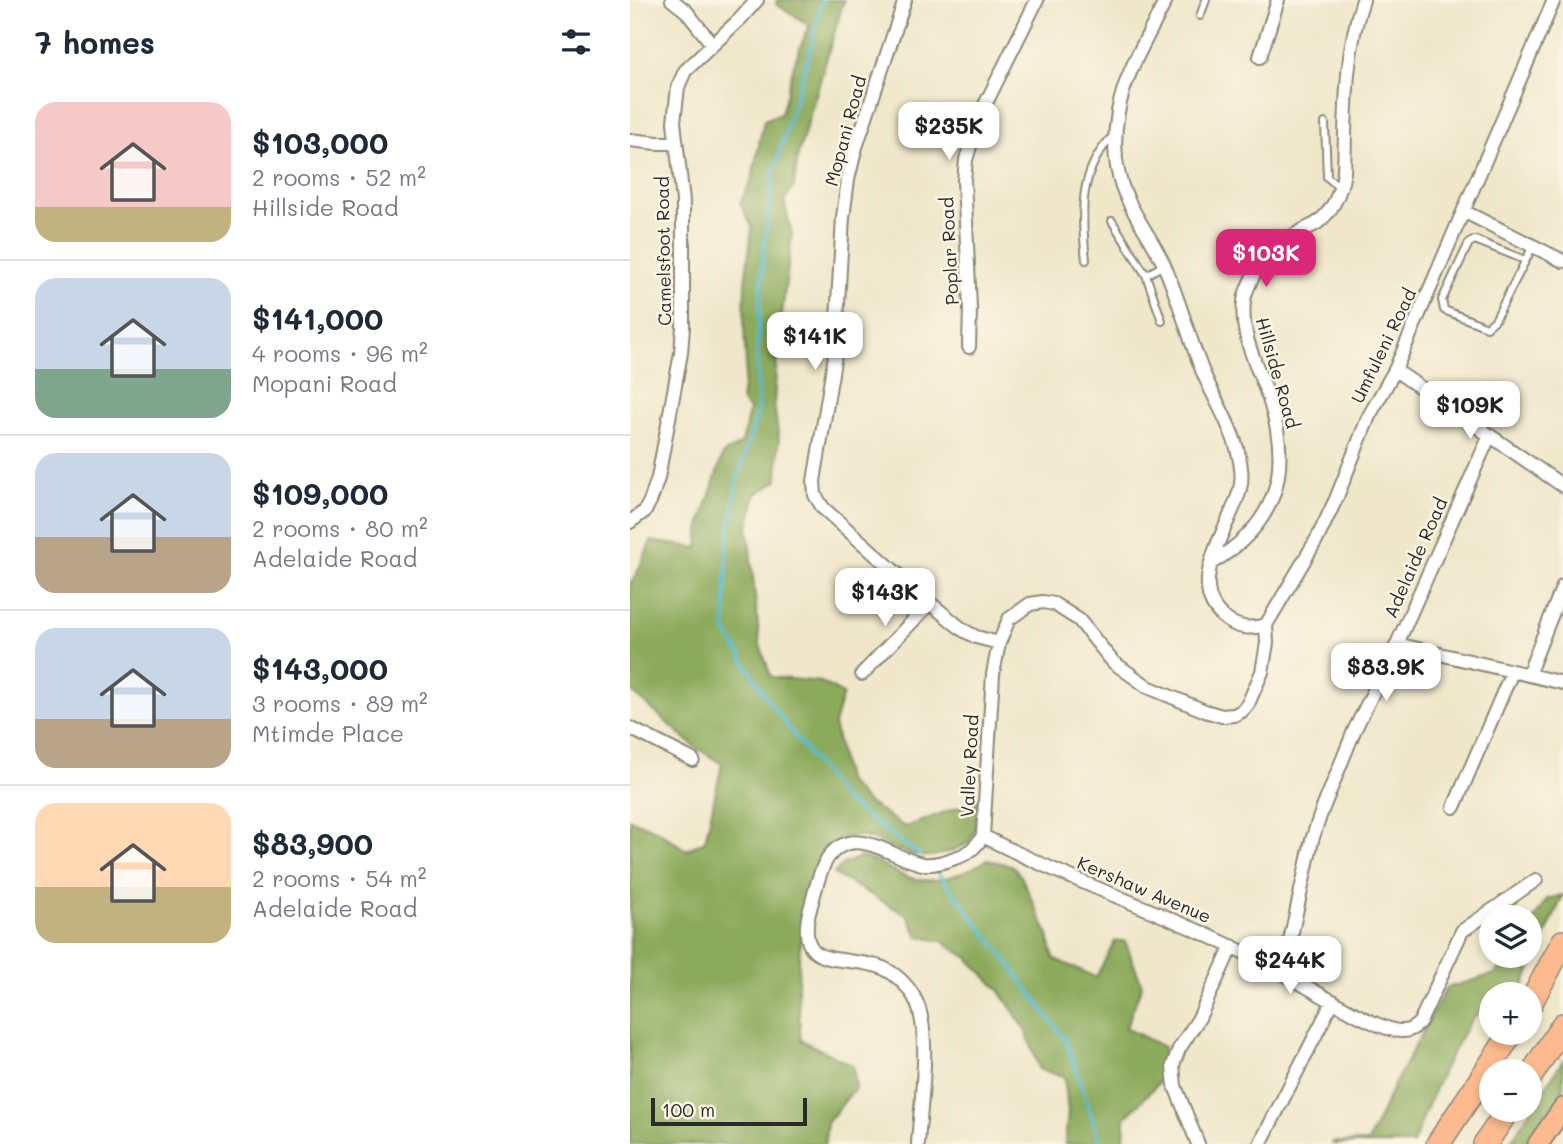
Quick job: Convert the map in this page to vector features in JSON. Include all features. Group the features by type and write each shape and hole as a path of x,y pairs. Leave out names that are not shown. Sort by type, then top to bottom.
{"highway":[{"path":"1542,982 1563,942"},
{"path":"1541,1059 1563,1025"},
{"path":"1438,1144 1503,1045"},
{"path":"1485,1144 1500,1122"}],"main road":[{"path":"1538,1144 1563,1108"}],"street":[{"path":"672,0 686,11 712,44"},
{"name":"Camelsfoot Road","path":"630,522 645,511 652,499 681,353 683,201 674,102 685,71 757,0"},
{"name":"Mopani Road","path":"905,0 855,150 848,180 843,217 835,355 814,481 815,495 823,508 930,603 976,637 999,643"},
{"name":"Poplar Road","path":"969,347 970,308 964,180 966,160 978,119 1037,0"},
{"path":"1166,0 1122,93 1116,132 1116,161 1127,199 1164,265 1202,369 1238,451 1240,488 1210,563 1207,583 1209,598 1218,614 1235,626 1251,629 1266,625"},
{"path":"1260,57 1278,0"},
{"name":"Hillside Road","path":"1210,563 1230,552 1248,537 1266,514 1277,484 1279,444 1269,398 1246,340 1242,315 1245,292 1267,253 1317,223 1341,190 1349,59 1354,25 1363,0"},
{"name":"Umfuleni Road","path":"1248,704 1256,689 1265,659 1266,625 1318,537 1336,499 1369,416 1395,370 1465,212 1554,0"},
{"path":"630,139 657,144 676,143"},
{"path":"1465,212 1563,261"},
{"path":"1395,370 1563,486"},
{"name":"Adelaide Road","path":"1283,973 1312,840 1321,813 1354,731 1490,435"},
{"path":"1528,676 1563,586"},
{"path":"862,674 930,603"},
{"name":"Valley Road","path":"918,1144 924,1028 915,998 904,984 884,968 821,957 807,940 808,918 823,864 830,854 841,846 862,842 926,864 960,857 972,850 983,836 993,674 999,643 1009,619 1030,604 1054,604 1079,620 1113,662 1148,687 1222,716 1234,715 1248,704"},
{"path":"1396,644 1512,673 1563,682"},
{"path":"1454,807 1512,673"},
{"path":"630,728 693,760"},
{"name":"Kershaw Avenue","path":"983,836 1071,879 1171,917 1232,946 1333,1001 1392,1030 1404,1032 1413,1029 1420,1022 1462,931 1536,880"},
{"path":"1198,1144 1175,1086 1173,1065 1179,1049 1199,1018 1232,946"},
{"path":"1260,1144 1333,1001"}],"lane":[{"path":"1200,16 1206,0"},
{"path":"1325,123 1328,177 1341,190"},
{"path":"1086,260 1082,207 1086,186 1097,153 1116,132"},
{"path":"1112,221 1146,275 1162,321"},
{"path":"1525,260 1475,240 1469,243 1442,300 1444,310 1487,327 1495,320 1533,246"},
{"path":"1146,275 1164,265"}],"green space":[{"path":"777,0 844,0 798,155 794,186 784,201 792,234 777,355 774,404 779,440 777,481 756,494 748,528 760,645 771,677 821,682 843,694 834,724 846,780 864,800 905,827 978,800 979,821 969,843 935,856 913,855 857,836 833,841 820,854 811,885 801,943 798,1000 801,1040 853,1066 856,1087 827,1123 825,1144 630,1144 630,819 658,831 686,850 705,841 722,764 695,747 630,690 630,583 635,578 651,541 698,548 700,526 723,454 742,443 749,410 741,400 746,366 745,283 752,227 740,203 752,179 764,120 781,114 795,61 809,25 776,4"},
{"path":"861,857 902,875 924,880 957,875 987,860 1011,865 1021,876 1047,932 1054,959 1096,977 1115,941 1125,941 1142,985 1126,1028 1164,1047 1163,1078 1125,1118 1124,1144 1065,1144 1068,1111 1064,1076 1040,1070 1025,1029 999,990 968,958 941,941 918,936 908,916 834,874 843,864"},
{"path":"1563,895 1542,943 1542,907 1547,899"},
{"path":"1499,968 1531,968 1525,982 1479,982 1479,1012 1445,1067 1413,1144 1332,1144 1368,1142 1394,1085 1446,988 1495,974"},
{"path":"1563,1060 1563,1101 1534,1144 1509,1144 1523,1122 1542,1122 1542,1093"}],"waterway":[{"path":"822,0 773,174 764,246 757,350 758,411 737,480 727,550 725,630 770,703 843,799 920,855"},
{"path":"938,873 1066,1041 1101,1144"}]}
